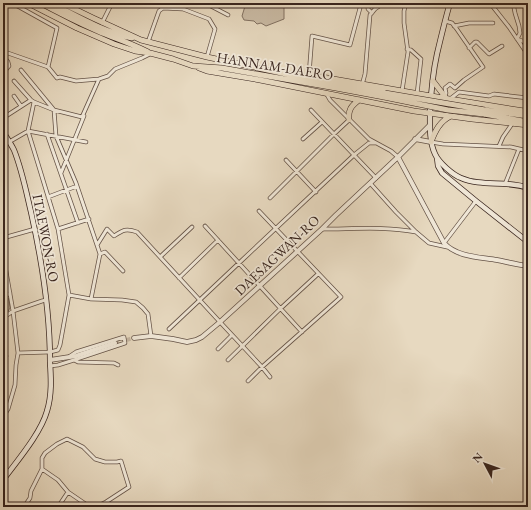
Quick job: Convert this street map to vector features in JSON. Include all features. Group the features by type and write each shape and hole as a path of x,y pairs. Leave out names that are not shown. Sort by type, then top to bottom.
{"main road":[{"name":"HANNAM-DAERO","path":"28,3 98,37 135,51 173,59 193,66 222,68 385,95"},
{"path":"41,3 74,20 138,47 150,54"},
{"path":"52,3 105,29 141,40"},
{"name":"HANNAM-DAERO","path":"62,3 141,40 207,57 448,110 528,116"},
{"path":"450,3 437,55 431,96 430,125 433,150 437,158 460,178 469,181 505,184 528,188"},
{"path":"193,66 207,71 407,109 528,125"},
{"path":"267,69 528,112"},
{"path":"433,81 446,98"},
{"path":"407,109 410,93"},
{"path":"349,120 349,114 352,106 359,100"},
{"name":"HANNAM-DAERO","path":"485,112 528,122"},
{"path":"432,142 438,127 445,119 451,116"},
{"name":"ITAEWON-RO","path":"3,132 13,150 23,179 35,229 46,300 50,352 50,396 47,411 41,425 30,443 3,480"},
{"path":"437,158 438,166 442,173 528,242"}],"street":[{"path":"12,3 57,28 48,67"},
{"path":"102,22 112,3"},
{"path":"205,3 228,15"},
{"path":"368,3 368,8 372,13"},
{"path":"362,85 365,74 370,15 375,9 384,3"},
{"path":"402,92 408,52 404,23 406,3"},
{"path":"490,3 509,26 528,55"},
{"path":"513,3 520,32 517,39"},
{"name":"HANNAM-DAERO","path":"148,42 159,11 163,8 183,9 209,19 215,29 207,57"},
{"path":"309,75 312,36 350,45 360,8"},
{"path":"445,22 452,23 483,67 455,88 450,84 445,88 446,98 459,92 489,96 494,94 528,98"},
{"path":"454,26 469,23 493,23"},
{"path":"517,39 528,44"},
{"path":"469,48 477,42 487,54 489,54 502,46"},
{"path":"407,49 411,50 421,59 417,94"},
{"path":"3,50 48,67 57,78 60,77 76,81 99,79 108,76 115,69 150,54"},
{"path":"3,56 8,62 8,66 3,73"},
{"path":"20,70 54,110 56,136 77,186 100,254 92,299"},
{"path":"61,173 99,79"},
{"path":"14,81 32,101 54,110 82,117 84,116 92,97"},
{"path":"326,93 330,100 369,139 391,151 398,157 445,245"},
{"path":"14,96 21,106"},
{"path":"3,118 21,106 32,101"},
{"path":"18,353 50,352 58,350 69,295 58,229 28,131 32,101"},
{"path":"311,110 376,178"},
{"path":"270,198 349,120"},
{"path":"302,139 322,122"},
{"path":"499,146 503,136 512,124"},
{"name":"DAESAGWAN-RO","path":"134,338 151,336 187,342 202,337 322,229 430,125"},
{"path":"9,142 28,131 86,142"},
{"path":"47,134 78,223"},
{"path":"415,139 442,144 499,146 528,151"},
{"path":"169,329 354,155 369,142 375,143"},
{"path":"505,184 519,149"},
{"path":"286,160 316,192"},
{"path":"370,183 396,212 429,243 445,245 464,254 515,264 528,264"},
{"path":"48,197 77,186"},
{"path":"445,245 476,201"},
{"path":"248,381 341,297 259,211"},
{"path":"58,229 88,219"},
{"path":"205,226 302,332"},
{"path":"160,257 192,227"},
{"path":"322,229 387,228 416,232"},
{"path":"3,238 35,229"},
{"path":"97,245 107,229 114,236 129,229 137,232 270,376"},
{"path":"522,238 528,245"},
{"path":"179,278 218,240"},
{"path":"100,254 105,252 123,271"},
{"path":"3,254 13,311 18,353 15,385 8,409 3,417"},
{"path":"228,360 318,274"},
{"path":"3,297 10,293"},
{"path":"69,295 92,299 136,302 148,314 151,336"},
{"path":"3,318 13,311 46,300"},
{"path":"218,349 232,335"},
{"path":"50,366 58,365 125,343 124,337 76,352 68,357"},
{"path":"50,360 76,356 116,343"},
{"path":"74,360 78,362 118,365"},
{"path":"3,406 8,409"},
{"path":"24,507 30,498 31,491 42,469 42,458 45,453 67,439 82,447 95,459 105,462 121,461 129,487 96,507"},
{"path":"42,469 58,480 68,492 90,507"},
{"path":"58,507 68,492"},
{"path":"106,502 109,507"}],"shaded area":[{"path":"246,3 284,3 284,19 266,26 261,23 257,24 254,21 244,20 242,16"},
{"path":"8,298 10,308 7,313 3,306 3,301"}],"tunnel":[{"path":"115,343 134,338"}]}
